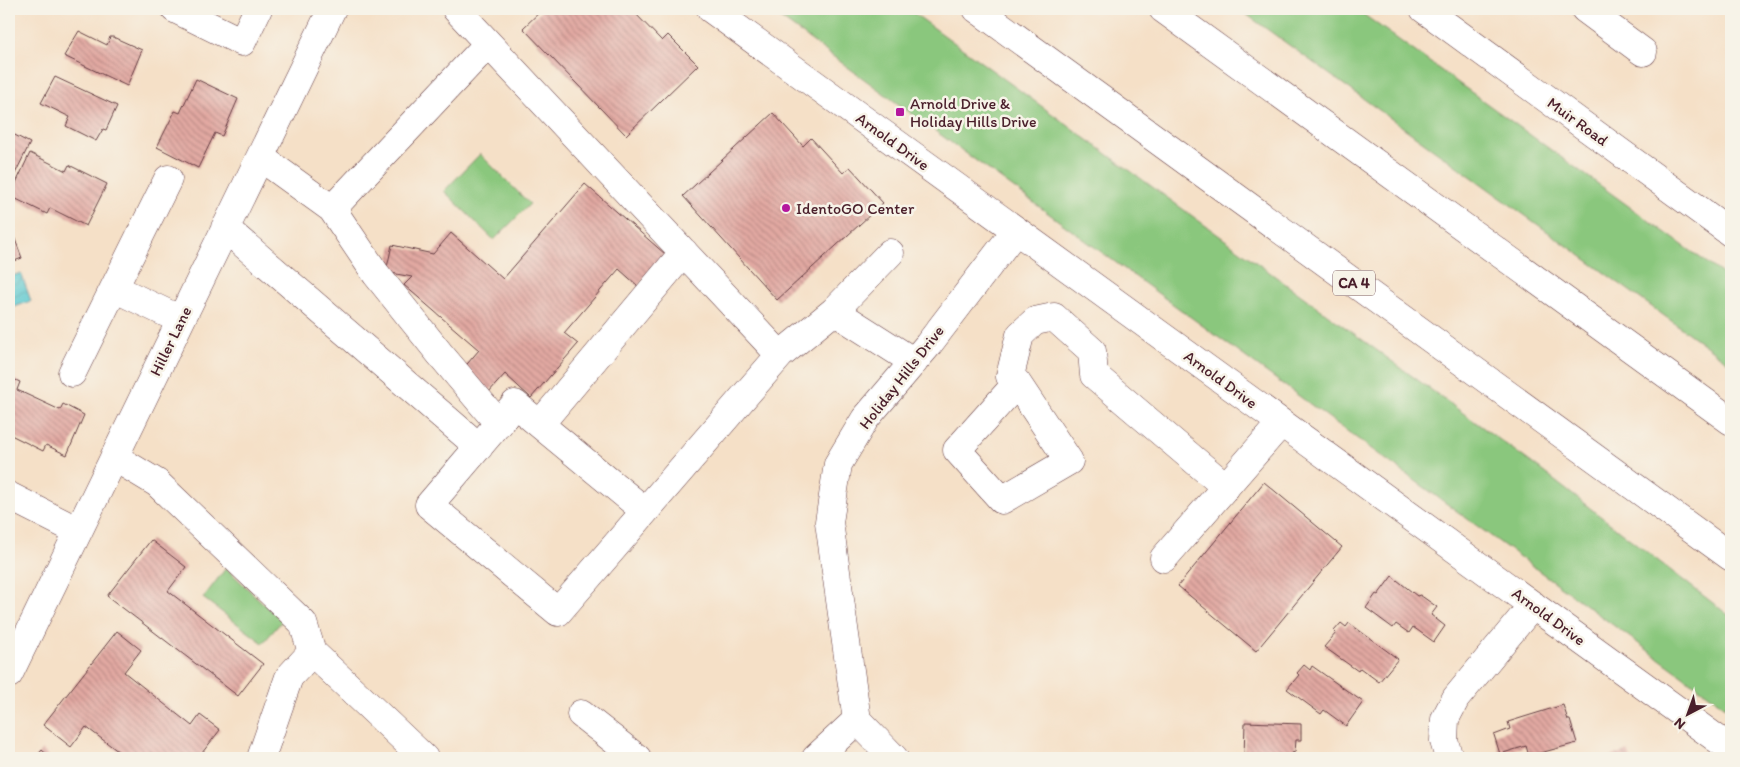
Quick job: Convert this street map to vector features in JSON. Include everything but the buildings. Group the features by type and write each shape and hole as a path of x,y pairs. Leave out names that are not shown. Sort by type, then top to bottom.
{"main road":[{"path":"175,9 242,42 258,9"},
{"name":"Hiller Lane","path":"9,674 332,9"},
{"path":"456,9 780,354"},
{"name":"Arnold Drive","path":"711,9 1731,749"},
{"name":"CA 4","path":"977,9 1731,557"},
{"path":"1164,9 1731,421"},
{"name":"Muir Road","path":"1424,9 1731,233"},
{"path":"1585,9 1643,52"},
{"path":"332,209 488,44"},
{"path":"260,157 332,209 376,274 498,424"},
{"path":"72,373 168,179"},
{"path":"226,228 479,447"},
{"name":"Holiday Hills Drive","path":"857,720 828,522 838,464 866,419 914,362 1016,230"},
{"path":"540,424 684,252"},
{"path":"645,511 515,404 429,505 558,612 645,511 780,354 834,311 890,254"},
{"path":"114,288 181,320"},
{"path":"834,311 914,362"},
{"path":"1017,383 1010,376 1020,335 1035,321 1054,317 1092,351 1094,375 1226,487"},
{"path":"1164,558 1282,423"},
{"path":"114,458 157,483 303,623 312,652 424,758"},
{"path":"9,496 78,531"},
{"path":"1449,758 1444,741 1445,719 1456,698 1533,605"},
{"path":"261,758 289,678 312,652"},
{"path":"581,714 637,758"},
{"path":"816,758 857,720 894,758"}],"green space":[{"path":"768,9 908,9 1533,464 1731,617 1731,711"},
{"path":"1239,9 1356,9 1731,280 1731,364"},
{"path":"480,154 530,204 494,240 444,191"},
{"path":"226,568 282,621 263,643 203,598"}],"water":[{"path":"21,273 31,301 9,309 9,277"}],"place":[{"name":"Arnold Drive & Holiday Hills Drive","path":"900,112"},
{"name":"IdentoGO Center","path":"786,208"}]}
